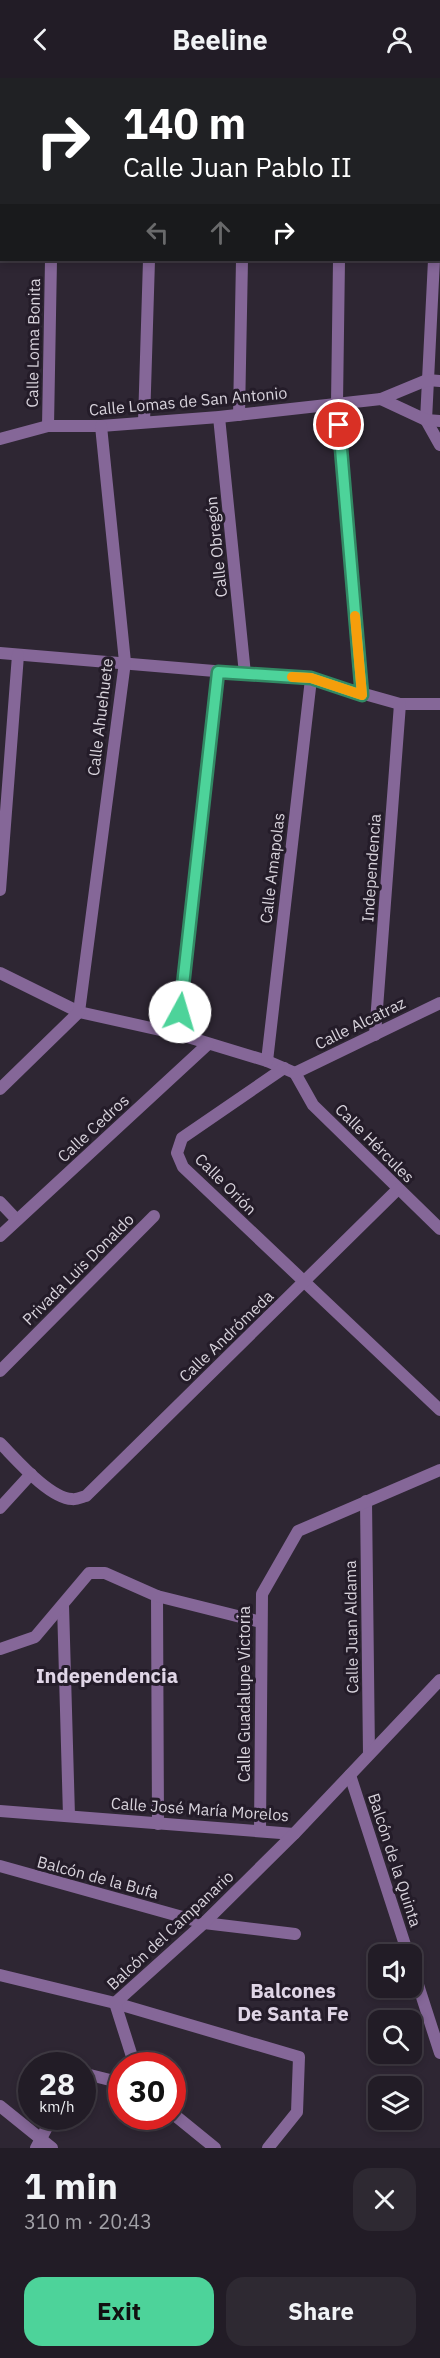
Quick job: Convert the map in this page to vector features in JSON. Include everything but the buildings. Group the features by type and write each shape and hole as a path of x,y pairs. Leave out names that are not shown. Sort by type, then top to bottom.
{"street":[{"name":"Calle Loma Bonita","path":"48,426 51,261"},
{"path":"144,422 149,261"},
{"path":"238,415 242,261"},
{"path":"339,261 337,403 362,695"},
{"path":"434,261 434,381 426,420 440,445"},
{"name":"Calle Lomas de San Antonio","path":"0,439 48,426 101,426 219,417 381,399 434,381"},
{"path":"381,399 426,420 440,421"},
{"name":"Calle Obregón","path":"219,417 245,674"},
{"name":"Calle Ahuehuete","path":"79,1012 125,662 101,426"},
{"path":"0,653 311,678 362,695 400,704 440,704"},
{"path":"0,890 18,655"},
{"path":"178,1034 218,672"},
{"name":"Calle Amapolas","path":"267,1061 311,678"},
{"name":"Independencia","path":"375,1035 400,704"},
{"path":"0,973 79,1012 178,1034 290,1070"},
{"name":"Calle Alcatraz","path":"290,1070 375,1035 440,1003"},
{"path":"0,1089 79,1012"},
{"name":"Calle Cedros","path":"0,1236 208,1044"},
{"name":"Calle Hércules","path":"290,1070 313,1105 440,1229"},
{"name":"Calle Orión","path":"290,1070 182,1138 177,1153 183,1167 304,1284 440,1410"},
{"name":"Calle Andrómeda","path":"31,1474 58,1495 73,1500 86,1496 398,1189"},
{"path":"0,1202 17,1220"},
{"name":"Privada Luis Donaldo","path":"0,1371 154,1216"},
{"path":"0,1443 31,1474 0,1508"},
{"path":"366,1500 440,1470"},
{"name":"Calle Guadalupe Victoria","path":"260,1831 262,1594 298,1531 366,1500"},
{"name":"Calle Juan Aldama","path":"366,1500 369,1754"},
{"path":"0,1648 35,1637 88,1573 105,1573 157,1596 261,1622"},
{"path":"157,1596 158,1824"},
{"path":"63,1605 69,1816"},
{"name":"Calle José María Morelos","path":"0,1811 294,1834 440,1680"},
{"name":"Balcón de la Quinta","path":"350,1775 405,1944"},
{"name":"Balcón del Campanario","path":"131,2052 115,2003 204,1923 294,1834"},
{"name":"Balcón de la Bufa","path":"0,1866 204,1923 295,1934"},
{"path":"0,1975 115,2003 299,2057 297,2112 268,2148"},
{"path":"422,1997 440,2053"},
{"path":"0,2106 43,2145 48,2130"},
{"path":"186,2124 215,2148"}],"slow traffic":[{"path":"292,677 311,678 362,695 355,616"}],"district":[{"name":"Independencia","path":"107,1675"},
{"name":"Balcones De Santa Fe","path":"293,2002"}],"route":[{"path":"180,1012 218,672 311,678 362,695 339,425"}]}
